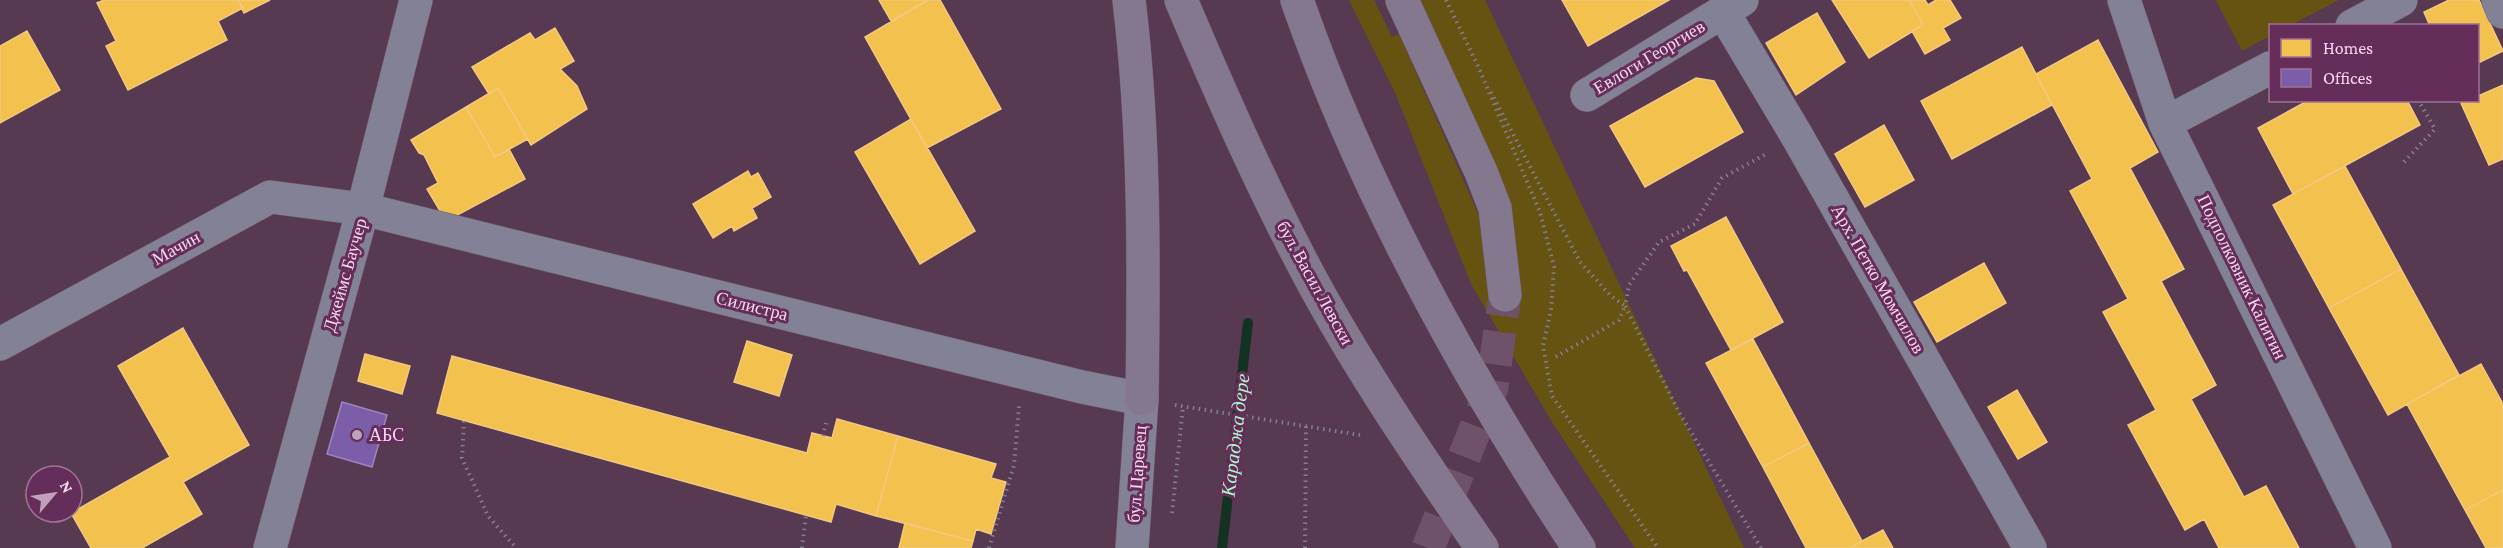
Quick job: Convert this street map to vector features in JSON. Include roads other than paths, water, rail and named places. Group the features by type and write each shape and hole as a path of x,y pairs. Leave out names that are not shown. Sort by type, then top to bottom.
{"highway":[{"path":"1129,0 1136,56 1144,242 1142,399"},
{"name":"бул. Васил Левски","path":"1181,0 1248,154 1318,291 1411,445 1482,548"},
{"path":"1297,0 1331,87 1399,237 1462,356 1543,494 1579,548"},
{"path":"1402,0 1481,172 1495,208 1505,295"}],"street":[{"name":"Джеймс Баучер","path":"270,548 363,209 416,0"},
{"name":"Подполковник Калитин","path":"2124,0 2166,123 2376,548"},
{"path":"2356,24 2401,0"},
{"path":"2498,0 2503,12"},
{"name":"Евлоги Георгиев","path":"1587,95 1733,6"},
{"name":"Арх. Петко Момчилов","path":"1733,6 1797,136 2030,548"},
{"path":"2166,123 2269,69"},
{"name":"Мачин","path":"0,344 270,197 363,209"},
{"name":"Силистра","path":"363,209 1021,372 1142,399"},
{"name":"бул. Царевец","path":"1132,548 1142,399"}],"waterway":[{"name":"Караджа дере","path":"1222,548 1248,323"}],"tunnel":[{"path":"1428,548 1492,387 1505,295"}],"place":[{"name":"АБС","path":"357,435"}]}
